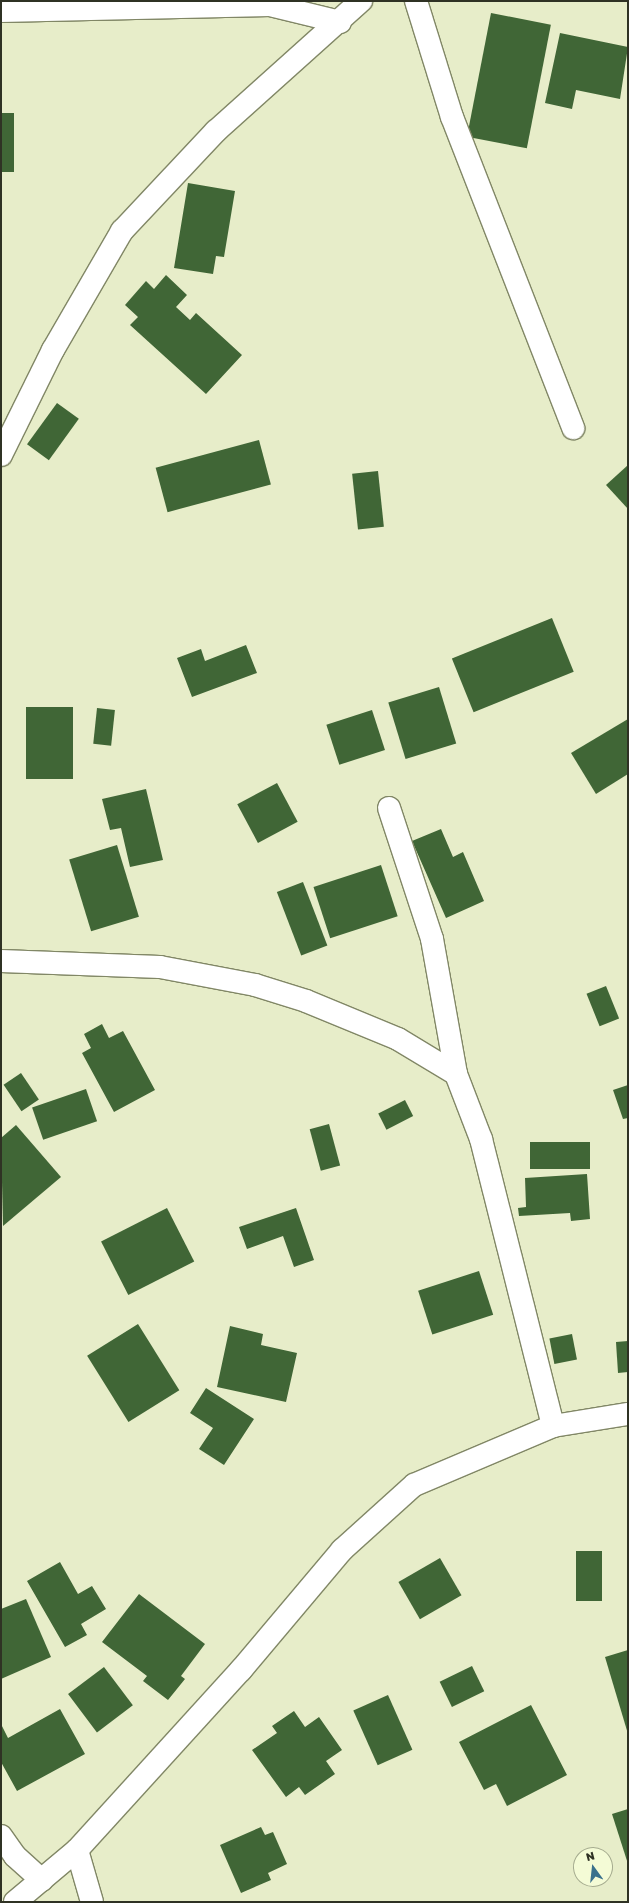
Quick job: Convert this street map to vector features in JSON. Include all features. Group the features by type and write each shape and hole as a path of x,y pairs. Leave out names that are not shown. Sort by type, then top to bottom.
{"street":[{"path":"328,1 340,22"},
{"path":"1,455 53,350 122,231 216,130 340,22 361,1"},
{"path":"416,1 452,117 573,428"},
{"path":"1,11 270,5 340,22"},
{"path":"389,808 432,939 456,1074 481,1139 553,1426"},
{"path":"1,961 160,967 255,985 306,1002 398,1039 456,1074"},
{"path":"15,1902 77,1850 242,1670 342,1550 414,1485 553,1426 628,1414"},
{"path":"1,1836 15,1856 42,1880"},
{"path":"77,1850 92,1902"}],"building":[{"path":"491,13 551,25 527,148 467,137"},
{"path":"560,33 628,47 620,99 576,90 572,109 545,103"},
{"path":"1,113 14,113 14,172 1,172"},
{"path":"188,183 235,191 224,257 216,256 213,274 174,268"},
{"path":"166,275 187,295 176,307 190,320 196,313 242,355 206,394 130,325 138,317 125,305 146,281 154,289"},
{"path":"57,403 79,419 49,460 27,444"},
{"path":"259,440 271,484 168,512 156,468"},
{"path":"628,465 628,509 606,485"},
{"path":"378,471 384,527 358,529 352,474"},
{"path":"552,618 574,672 474,712 452,658"},
{"path":"246,645 257,673 192,697 177,658 201,649 205,661"},
{"path":"439,687 456,743 406,759 388,702"},
{"path":"26,707 73,707 73,779 26,779"},
{"path":"97,708 115,710 111,746 93,744"},
{"path":"372,710 385,750 339,765 326,725"},
{"path":"628,719 628,774 596,794 571,753"},
{"path":"277,783 298,822 258,843 237,804"},
{"path":"146,789 163,860 130,867 121,828 110,830 102,799"},
{"path":"441,829 453,857 463,852 484,901 446,918 412,841"},
{"path":"117,845 139,917 91,931 69,860"},
{"path":"381,865 398,916 330,938 313,887"},
{"path":"303,882 327,945 301,956 277,892"},
{"path":"606,986 619,1018 600,1026 587,994"},
{"path":"102,1024 109,1038 123,1031 155,1090 114,1112 82,1053 91,1048 84,1034"},
{"path":"21,1073 39,1100 21,1111 4,1085"},
{"path":"628,1085 628,1118 623,1119 613,1090"},
{"path":"86,1089 97,1121 43,1140 32,1108"},
{"path":"405,1100 413,1116 386,1130 378,1114"},
{"path":"329,1124 340,1166 321,1171 310,1129"},
{"path":"16,1125 61,1177 3,1226 1,1138"},
{"path":"530,1142 590,1142 590,1169 530,1169"},
{"path":"587,1174 590,1219 571,1221 570,1213 519,1216 518,1208 526,1207 525,1178"},
{"path":"167,1208 194,1261 128,1295 101,1242"},
{"path":"296,1208 314,1260 294,1267 283,1236 247,1249 239,1227"},
{"path":"479,1271 493,1315 432,1335 418,1291"},
{"path":"138,1324 179,1390 128,1422 87,1356"},
{"path":"230,1326 263,1334 261,1345 297,1353 286,1402 217,1387"},
{"path":"572,1334 577,1360 554,1364 549,1338"},
{"path":"628,1341 628,1372 618,1373 616,1342"},
{"path":"206,1388 254,1419 224,1465 199,1449 213,1428 190,1413"},
{"path":"576,1551 602,1551 602,1601 576,1601"},
{"path":"440,1558 462,1595 420,1619 398,1582"},
{"path":"60,1562 78,1594 92,1586 106,1609 81,1624 87,1635 65,1647 27,1581"},
{"path":"139,1594 205,1644 181,1676 185,1679 168,1700 143,1681 147,1676 102,1642"},
{"path":"26,1599 51,1657 1,1679 1,1609"},
{"path":"628,1650 628,1734 605,1657"},
{"path":"472,1666 484,1691 452,1707 440,1682"},
{"path":"104,1667 133,1705 97,1732 68,1694"},
{"path":"388,1695 412,1750 378,1765 353,1710"},
{"path":"531,1705 567,1775 507,1806 496,1784 484,1790 459,1742"},
{"path":"60,1709 85,1754 17,1791 1,1762 1,1724 8,1738"},
{"path":"294,1711 305,1727 319,1717 342,1750 326,1761 335,1774 305,1795 299,1787 286,1797 252,1750 277,1733 272,1726"},
{"path":"628,1809 628,1864 612,1814"},
{"path":"261,1827 265,1835 273,1832 287,1864 268,1873 271,1880 241,1893 220,1845"}]}
